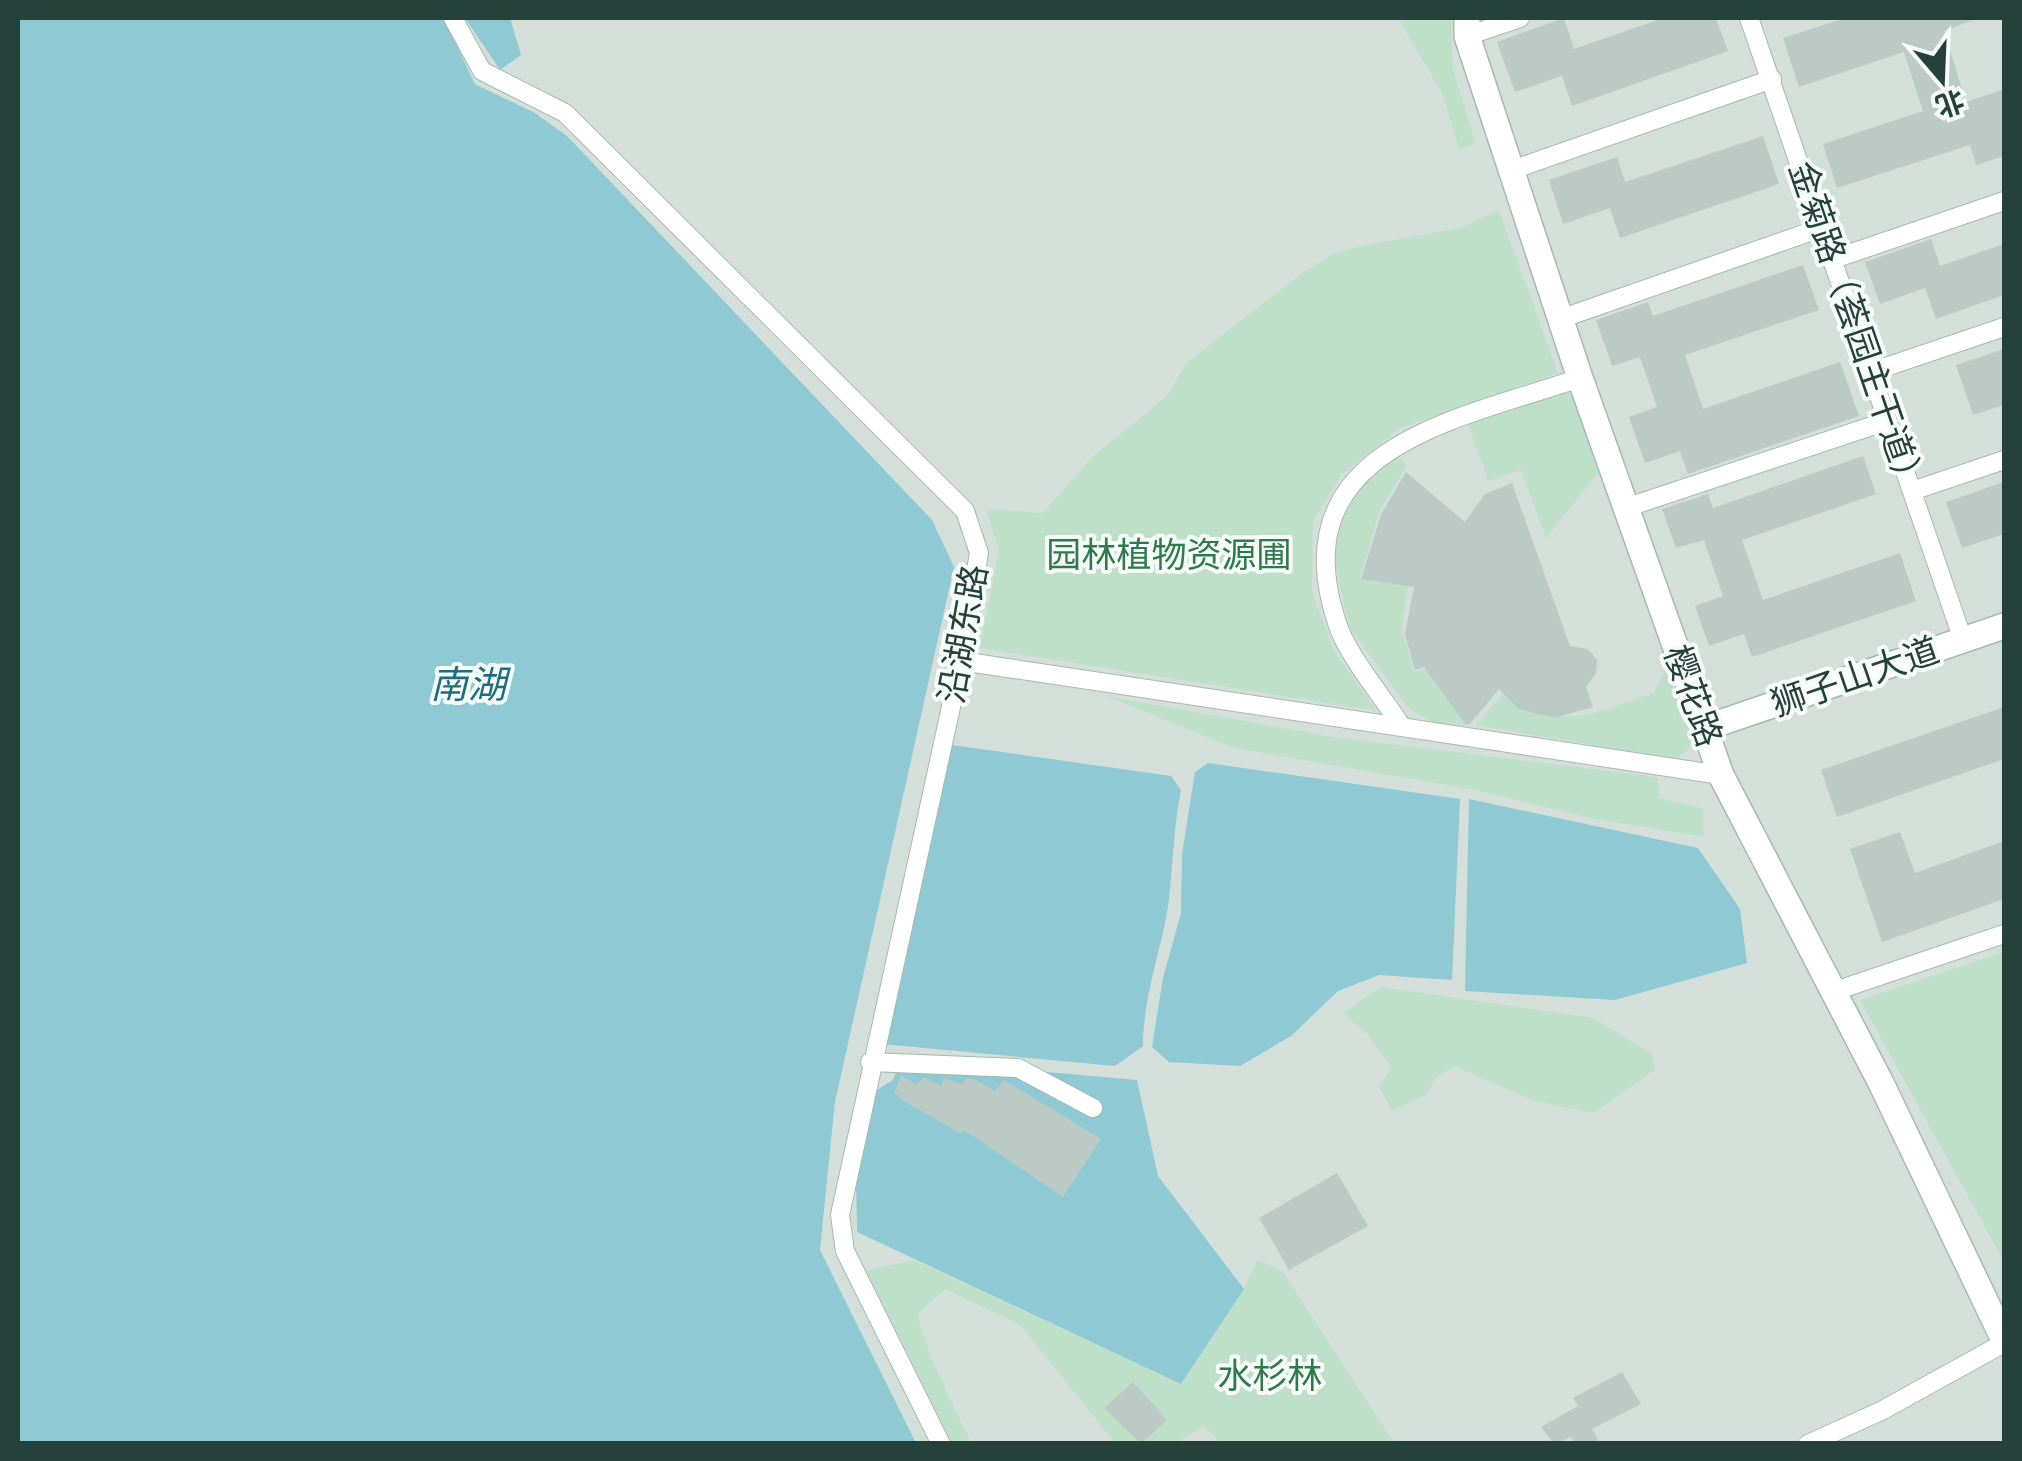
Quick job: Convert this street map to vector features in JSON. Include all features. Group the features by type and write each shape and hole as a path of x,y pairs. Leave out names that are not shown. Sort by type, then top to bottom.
{"street":[{"name":"沿湖东路","path":"453,18 482,71 565,113 965,512 979,553 961,661 870,1062 840,1215 846,1251 941,1444"},
{"path":"1467,27 1520,18"},
{"name":"金菊路（荟园主干道）","path":"1748,18 1963,640"},
{"name":"樱花路","path":"1467,27 1510,171 1580,378 1721,775 2004,1341"},
{"path":"1510,171 1772,79"},
{"path":"1831,260 2004,201"},
{"path":"1560,318 1821,228"},
{"path":"1871,372 2004,327"},
{"path":"1402,727 1337,625 1323,538 1353,478 1410,435 1580,378"},
{"path":"1625,508 1887,421"},
{"path":"1912,491 2004,460"},
{"name":"狮子山大道","path":"1705,728 2004,626"},
{"path":"961,661 1721,775"},
{"path":"1832,992 2004,934"},
{"path":"870,1062 1018,1068 1092,1108"},
{"path":"1808,1444 1882,1410 2004,1341"},
{"path":"1835,1444 1882,1410"}],"shaded area":[{"path":"444,18 2004,18 2004,1443 916,1443 820,1250 835,1102 567,136 534,113 475,84"}],"green space":[{"path":"1398,18 1451,18 1453,70 1476,144 1459,149 1442,93"},
{"name":"园林植物资源圃","path":"1499,210 1558,373 1400,428 1341,475 1313,522 1312,591 1334,651 1377,711 980,648 999,551 986,509 1043,513 1091,458 1169,394 1186,363 1331,255 1461,228"},
{"path":"1559,386 1576,396 1600,470 1546,538 1521,470 1488,481 1466,419"},
{"path":"1394,452 1407,465 1379,512 1360,578 1408,586 1402,630 1415,672 1427,668 1466,725 1433,722 1409,709 1348,625 1332,544 1357,481"},
{"path":"1666,665 1694,746 1675,759 1475,725 1506,691 1525,705 1560,716 1614,707 1654,693"},
{"path":"1106,696 1333,737 1658,777 1659,798 1703,808 1704,837 1595,819 1475,790 1234,748"},
{"path":"2004,952 2004,1257 2002,1258 1860,1000"},
{"path":"1381,987 1594,1018 1652,1054 1655,1070 1593,1113 1534,1101 1454,1066 1435,1079 1426,1095 1392,1111 1379,1087 1391,1067 1367,1034 1343,1013"},
{"name":"水杉林","path":"1257,1259 1283,1272 1394,1443 1220,1443 1204,1426 1176,1443 1115,1443 1020,1325 945,1289 917,1314 934,1365 971,1443 949,1443 864,1271 914,1260 1181,1384 1244,1289"}],"water":[{"name":"南湖","path":"18,18 444,18 475,84 535,113 567,136 932,520 954,567 835,1102 820,1250 916,1443 18,1443"},
{"path":"465,18 510,18 521,55 500,70"},
{"path":"952,745 1171,776 1181,790 1168,907 1149,993 1143,1046 1115,1066 882,1044"},
{"path":"1208,763 1460,799 1452,980 1379,975 1338,991 1291,1036 1240,1066 1169,1062 1152,1047 1163,978 1181,913 1182,854 1195,772"},
{"path":"1469,799 1698,848 1740,909 1747,963 1615,1000 1465,991"},
{"path":"901,1059 1137,1080 1158,1176 1244,1289 1181,1384 857,1232 856,1177 875,1091 893,1080"}],"building":[{"path":"1564,18 1574,49 1663,18 1716,18 1728,51 1572,106 1562,76 1515,92 1497,42"},
{"path":"1845,18 1978,18 1944,31 1966,102 2004,89 2004,156 1976,165 1970,145 1837,188 1823,144 1923,111 1904,52 1799,87 1783,38"},
{"path":"1763,136 1779,184 1620,238 1610,208 1563,224 1549,180 1617,157 1625,182"},
{"path":"1931,239 1940,266 2004,244 2004,295 1936,319 1925,288 1880,304 1865,262"},
{"path":"1803,265 1819,310 1685,355 1703,409 1840,362 1859,416 1688,474 1680,451 1645,463 1629,417 1657,407 1640,357 1612,366 1596,320 1648,302 1653,316"},
{"path":"2004,349 2004,405 1973,415 1956,365"},
{"path":"1863,456 1876,494 1742,540 1763,600 1900,553 1916,601 1752,657 1744,634 1709,646 1695,606 1723,596 1704,540 1676,548 1662,509 1708,494 1713,508"},
{"path":"1406,472 1465,522 1485,494 1512,483 1570,646 1588,649 1597,660 1596,673 1586,687 1593,707 1554,718 1519,709 1499,689 1469,725 1424,667 1415,670 1405,634 1414,587 1361,579 1381,515"},
{"path":"2004,482 2004,534 1962,548 1946,502"},
{"path":"2004,707 2004,759 1837,817 1821,770"},
{"path":"1900,832 1915,873 2004,841 2004,899 1882,942 1850,849"},
{"path":"901,1076 916,1084 924,1077 941,1086 944,1078 962,1084 966,1078 974,1079 995,1091 1004,1080 1101,1139 1063,1197 964,1130 961,1134 904,1101 894,1092"},
{"path":"1337,1173 1368,1226 1289,1270 1259,1218"},
{"path":"1622,1372 1641,1404 1592,1429 1600,1444 1575,1444 1571,1437 1554,1444 1541,1427 1578,1406 1573,1398"},
{"path":"1133,1382 1167,1420 1141,1444 1104,1408"}]}
